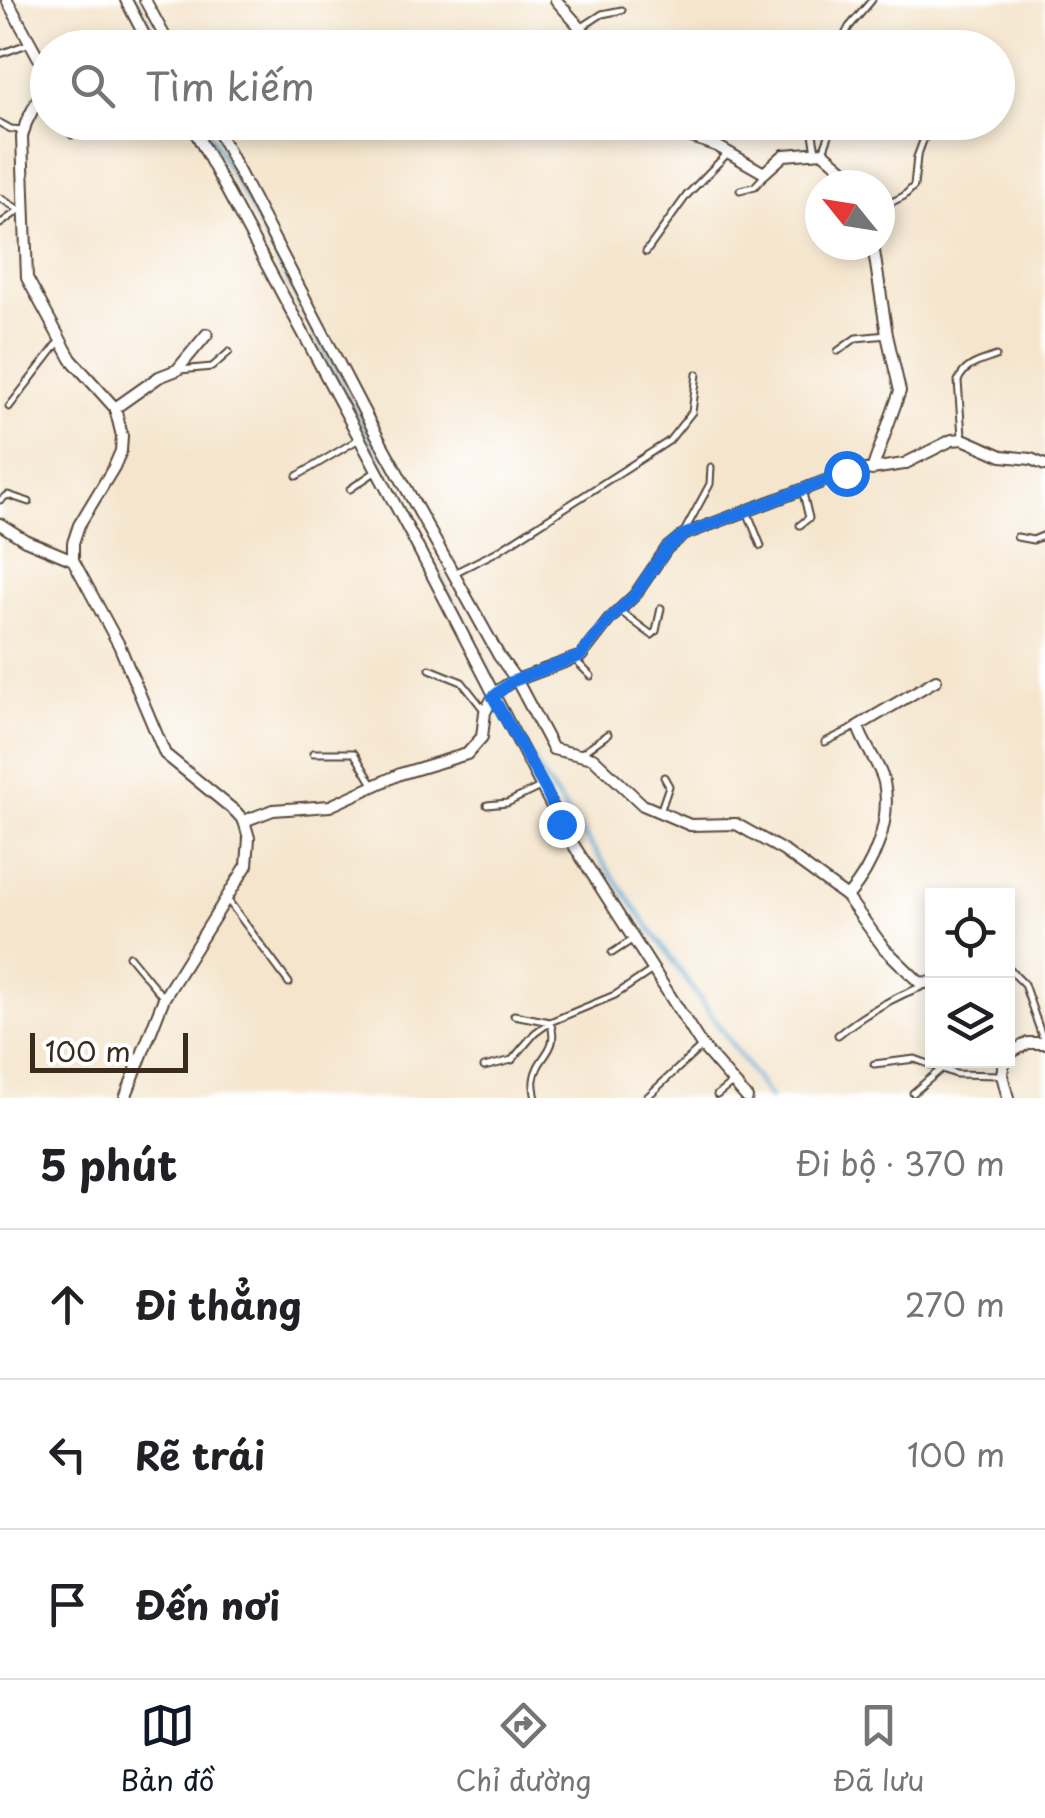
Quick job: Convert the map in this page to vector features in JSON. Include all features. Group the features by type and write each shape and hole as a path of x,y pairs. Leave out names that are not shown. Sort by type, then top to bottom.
{"street":[{"path":"8,0 30,41"},
{"path":"126,0 142,30"},
{"path":"145,0 161,30"},
{"path":"558,0 582,28"},
{"path":"30,115 23,130 22,211 27,278 70,359 114,408 122,436 121,452 79,526 73,560 119,645 165,754 244,821 250,850 241,878 164,998 125,1098"},
{"path":"199,140 564,830 702,1046 747,1098"},
{"path":"222,140 370,423 548,744 559,751 593,758 634,800 690,826 736,824 794,857 847,897 884,948 925,983"},
{"path":"695,140 728,153 759,172 768,171 784,155 820,152 842,170"},
{"path":"872,470 900,390 876,260"},
{"path":"114,408 177,370 207,334"},
{"path":"244,821 273,810 330,806 409,771 467,754 482,737 494,694 514,681 575,660 620,611 667,548 683,535 846,473 904,464 940,444 963,440 1002,456 1031,459 1045,466"},
{"path":"0,524 73,560"},
{"path":"847,897 871,866 887,812 883,780 858,726 936,680"},
{"path":"1015,1052 1028,1043 1044,1042"},
{"path":"1003,1068 1008,1098"}],"lane":[{"path":"848,30 872,0"},
{"path":"582,28 602,14 622,10"},
{"path":"0,54 30,43"},
{"path":"0,122 23,130"},
{"path":"816,140 820,152"},
{"path":"820,152 826,140"},
{"path":"895,200 914,186 923,140"},
{"path":"646,252 686,195 728,153"},
{"path":"740,190 756,186 768,171"},
{"path":"0,198 22,211 0,224"},
{"path":"838,351 856,338 887,335"},
{"path":"9,407 60,340"},
{"path":"177,370 212,367 229,352"},
{"path":"963,440 958,381 969,366 996,356"},
{"path":"454,573 496,552 669,441 692,412 697,374"},
{"path":"296,476 359,439"},
{"path":"683,535 710,484 711,467"},
{"path":"350,488 377,470"},
{"path":"800,525 809,518 802,490"},
{"path":"0,500 8,495 29,502"},
{"path":"746,508 761,546"},
{"path":"1017,537 1033,540 1045,535"},
{"path":"620,611 652,634 660,608"},
{"path":"575,660 591,676"},
{"path":"430,669 462,682 486,712"},
{"path":"825,742 858,726"},
{"path":"581,754 608,734"},
{"path":"313,753 354,753 374,786"},
{"path":"660,812 669,786 664,777"},
{"path":"487,805 546,791"},
{"path":"228,900 289,983"},
{"path":"612,954 632,940"},
{"path":"129,956 164,998"},
{"path":"484,1067 512,1060 550,1022 615,995 651,971"},
{"path":"1015,975 1024,984 1044,1042"},
{"path":"838,1035 896,996 925,986"},
{"path":"514,1014 550,1022"},
{"path":"536,1098 536,1073 554,1039 550,1022"},
{"path":"646,1098 702,1046"},
{"path":"874,1064 914,1060 956,1074 1002,1075"},
{"path":"914,1093 940,1070"},
{"path":"717,1095 734,1082"}],"waterway":[{"path":"136,0 152,30"},
{"path":"213,140 542,776 770,1098"}],"route":[{"path":"561,824 493,697 496,692 511,682 580,656 635,595 674,540 746,508 846,473"}]}
